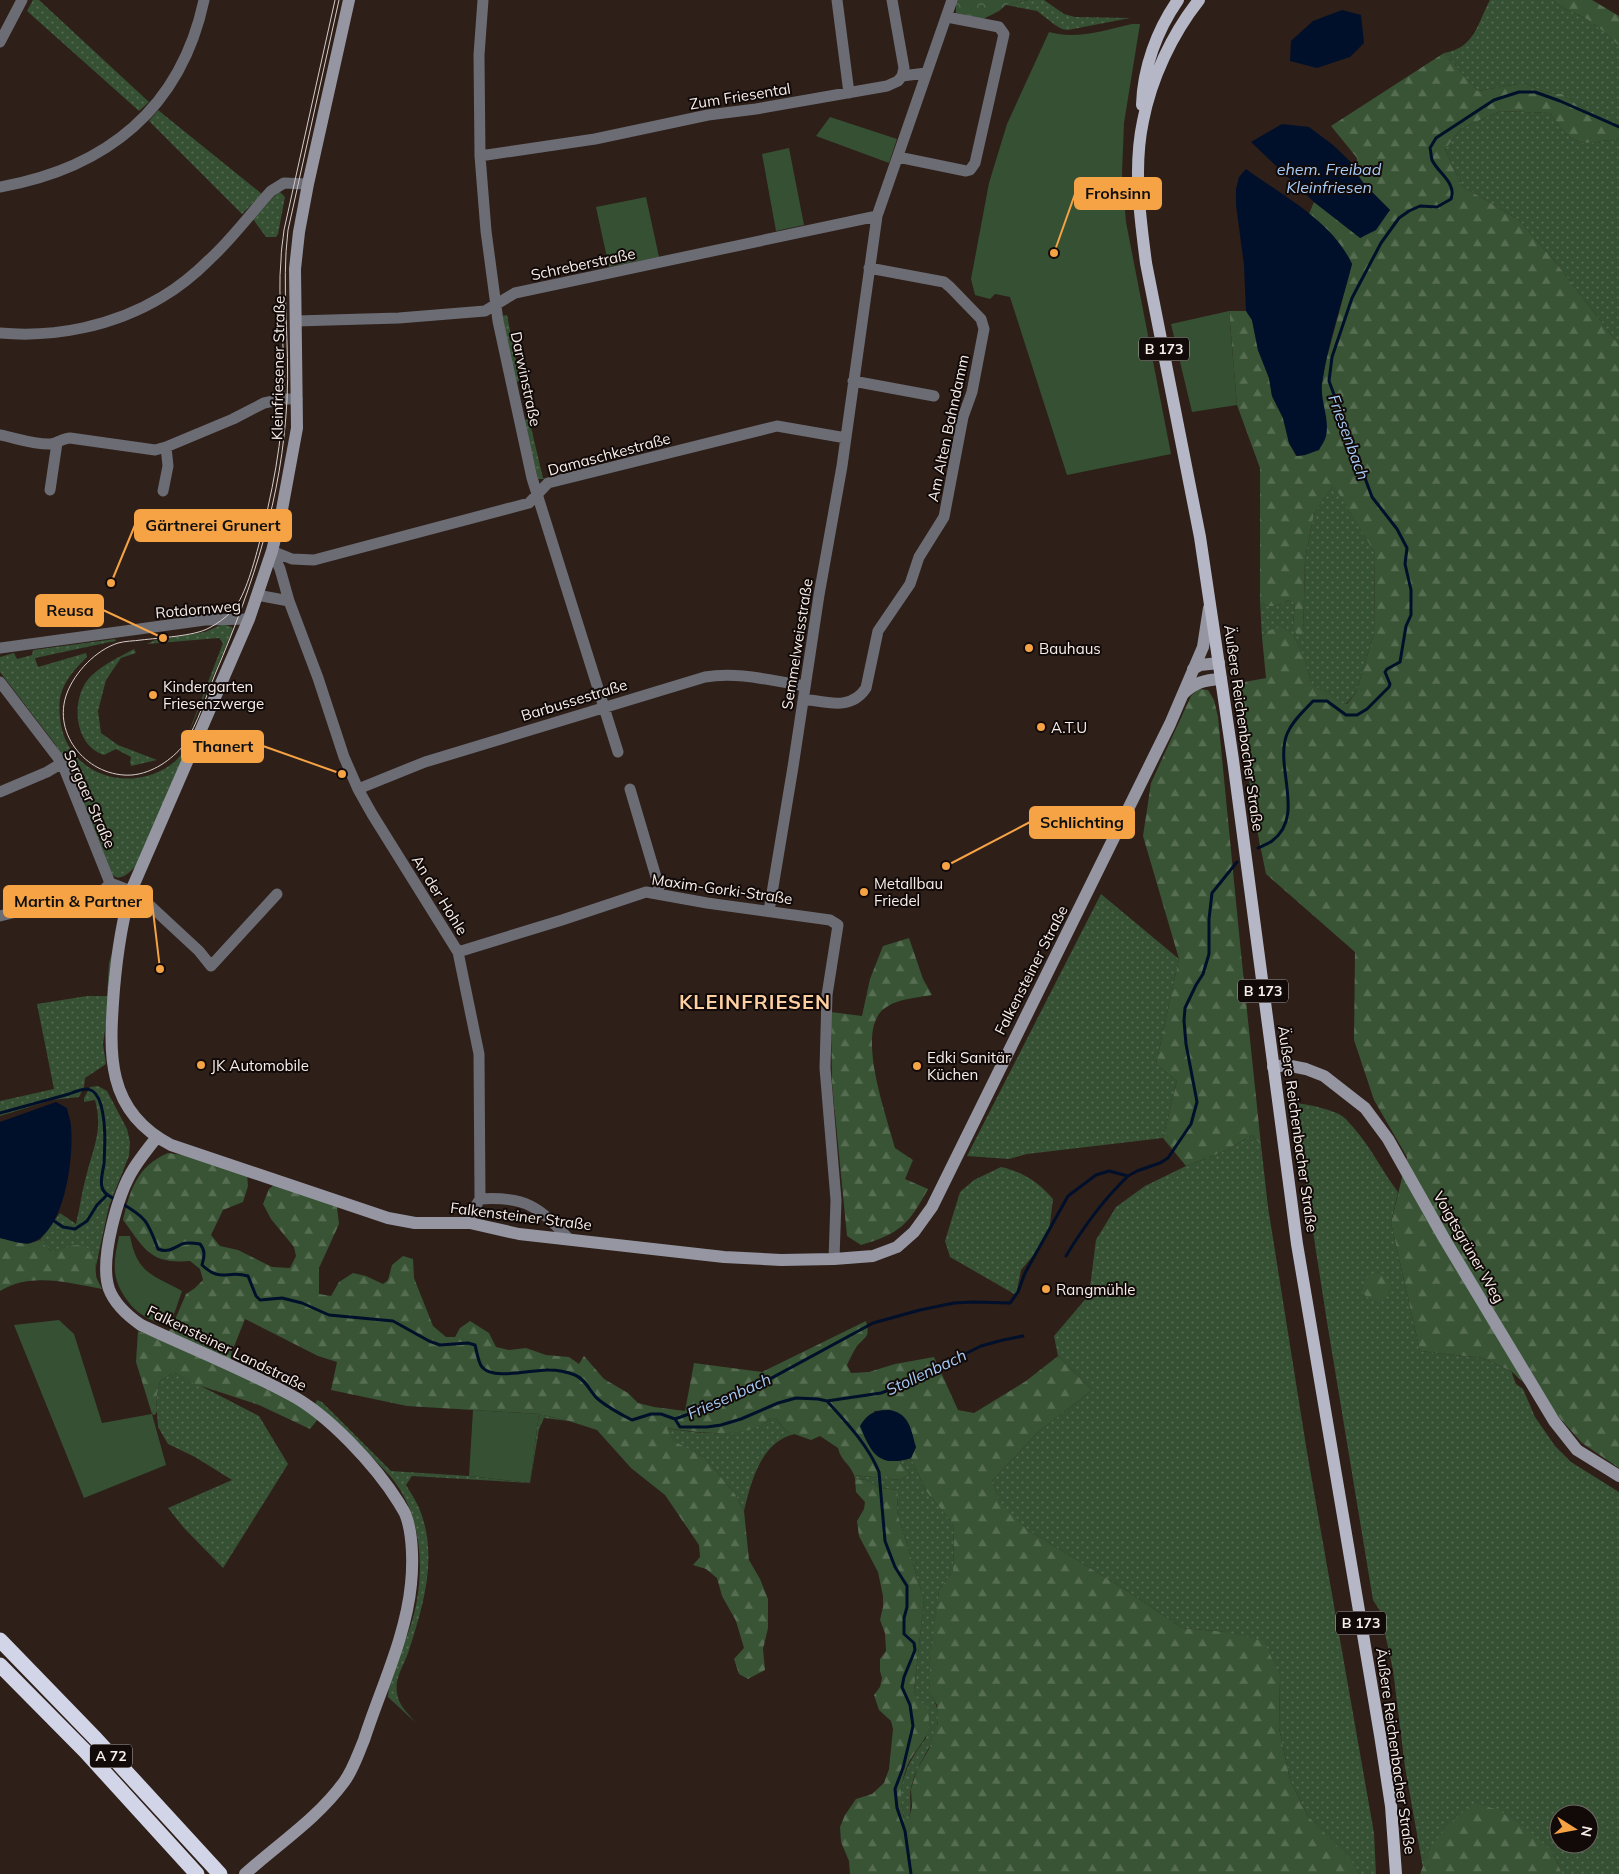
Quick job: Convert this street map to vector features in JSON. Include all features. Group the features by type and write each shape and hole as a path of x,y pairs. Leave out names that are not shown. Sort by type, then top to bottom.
{"highway":[{"name":"A 72","path":"0,1640 96,1739 220,1874"},
{"name":"A 72","path":"0,1665 84,1751 197,1874"}],"main road":[{"name":"Kleinfriesener Straße","path":"157,1137 136,1119 125,1102 116,1079 112,1057 111,1034 119,936 131,891 249,619 272,551 290,472 296,428 295,269 299,232 349,0"},
{"name":"Äußere Reichenbacher Straße","path":"1143,121 1144,84 1150,59 1165,22 1178,0"},
{"name":"Äußere Reichenbacher Straße","path":"1199,0 1168,50 1154,85 1143,121 1139,152 1139,196 1146,263 1193,494 1222,679 1297,1244 1390,1797 1396,1874"},
{"name":"Falkensteiner Straße","path":"157,1137 171,1144 388,1218 415,1223 470,1223 519,1234 724,1256 781,1260 873,1256 897,1248 914,1232 932,1207 1106,855 1183,694 1203,647 1210,603"},
{"path":"1193,669 1200,665 1219,663"},
{"path":"1183,694 1190,686 1199,682 1222,679"},
{"name":"Voigtsgrüner Weg","path":"1273,1067 1286,1065 1306,1069 1324,1076 1365,1108 1388,1139 1450,1248 1554,1421 1577,1450 1619,1476"},
{"name":"Falkensteiner Landstraße","path":"157,1137 134,1168 123,1190 114,1220 107,1251 106,1273 109,1289 116,1303 127,1315 141,1325 291,1395 319,1415 364,1457 388,1486 406,1516 412,1563 411,1585 405,1620 364,1740 345,1781 286,1841 248,1871"}],"street":[{"path":"0,42 22,0"},
{"path":"0,187 51,175 90,158 126,133 143,118 162,96 189,50 204,0"},
{"name":"Darwinstraße","path":"483,0 479,55 480,156 486,231 498,321 532,478 538,492 618,752"},
{"path":"837,0 849,93"},
{"path":"892,0 904,68 902,76"},
{"path":"926,73 952,0"},
{"path":"898,157 966,171 970,170 975,163 1004,34 999,27 947,17"},
{"name":"Zum Friesental","path":"480,156 595,139 708,115 756,109 887,86 898,82 902,76 926,73"},
{"name":"Semmelweisstraße","path":"769,911 804,699 818,595 846,438 877,216 926,73"},
{"path":"0,333 40,334 100,324 155,301 210,260 272,191 284,184 308,184"},
{"name":"Schreberstraße","path":"296,321 399,318 485,311 515,294 877,216"},
{"name":"Am Alten Bahndamm","path":"804,699 844,703 855,700 866,688 878,631 910,584 919,557 944,517 963,417 972,392 984,329 981,319 944,282 869,268"},
{"path":"853,381 934,396"},
{"path":"0,435 45,444 57,443 65,438 70,438 146,450 166,447 233,419 264,403 283,399 297,399"},
{"name":"Damaschkestraße","path":"272,551 292,559 314,560 529,503 548,483 777,426 846,438"},
{"path":"50,490 57,443"},
{"path":"164,491 168,466 166,447"},
{"name":"An der Hohle","path":"272,551 280,569 288,601 318,678 344,757 358,789 458,952 479,1054 480,1199 475,1207 470,1223"},
{"path":"257,595 288,601"},
{"name":"Rotdornweg","path":"0,648 205,620 249,619"},
{"name":"Barbussestraße","path":"358,789 425,762 604,706 715,675 741,676 805,686"},
{"name":"Sorgaer Straße","path":"0,682 62,764 110,883"},
{"path":"0,792 62,764"},
{"path":"630,789 659,888 657,893"},
{"path":"0,916 103,891 110,883 131,891 144,900 192,945 211,966 277,894"},
{"name":"Maxim-Gorki-Straße","path":"458,952 646,892 707,903 830,920 838,925 827,995 825,1068 836,1200 834,1259"},
{"path":"480,1199 515,1199 534,1207 569,1239"}],"green space":[{"path":"33,0 39,0 149,102 139,111 27,11"},
{"path":"956,0 1028,0 1006,5 983,19 956,13"},
{"path":"1028,0 1044,0 1064,14 1075,17 1130,18 1068,30 1062,29 1037,11 1006,5"},
{"path":"1490,0 1553,0 1591,22 1615,42 1619,46 1619,127 1596,117 1562,94 1544,92 1524,83 1478,91 1444,53 1462,46 1469,40 1474,34"},
{"path":"1553,0 1592,0 1619,16 1619,46 1591,22"},
{"path":"1140,24 1124,123 1122,174 1126,222 1171,454 1067,475 1010,297 995,294 990,299 975,295 971,279 989,183 1007,124 1049,32 1080,35"},
{"path":"1444,53 1478,91 1524,83 1544,92 1562,94 1596,117 1619,127 1619,140 1584,143 1566,134 1550,113 1500,111 1460,129 1445,150 1462,186 1519,220 1557,264 1619,345 1619,1468 1582,1443 1549,1406 1511,1371 1483,1358 1420,1351 1391,1223 1407,1157 1374,1100 1354,1040 1355,952 1266,874 1257,830 1234,684 1266,678 1262,637 1267,631 1280,627 1293,635 1303,654 1311,683 1336,701 1347,704 1356,693 1374,634 1375,553 1333,484 1314,514 1305,559 1303,635 1296,634 1293,624 1295,603 1288,600 1277,605 1268,606 1260,602 1260,468 1237,405 1229,311 1246,311 1252,320 1258,350 1269,378 1272,396 1283,418 1289,443 1296,456 1305,455 1326,420 1321,395 1322,384 1326,361 1352,264 1344,249 1334,237 1309,214 1314,202 1361,238 1390,210 1356,173 1357,158 1331,126"},
{"path":"158,110 262,194 242,214 149,121"},
{"path":"1500,111 1550,113 1566,134 1584,143 1619,140 1619,345 1557,264 1519,220 1462,186 1445,150 1460,129"},
{"path":"830,117 897,139 889,163 816,136"},
{"path":"789,148 804,225 776,231 762,154"},
{"path":"279,191 285,197 278,234 276,237 266,237 253,219"},
{"path":"646,197 659,257 609,267 596,207"},
{"path":"1229,311 1237,405 1192,412 1171,324"},
{"path":"507,315 520,381 516,382 501,316"},
{"path":"529,419 543,478 547,479 538,479 524,420"},
{"path":"1333,483 1375,553 1374,634 1356,693 1346,704 1336,702 1311,683 1303,655 1293,635 1267,631 1262,637 1260,602 1271,606 1288,600 1295,603 1293,624 1303,635 1305,559 1314,514"},
{"path":"223,624 232,627 233,630 187,737 223,643 219,638 147,644 155,640 205,632"},
{"path":"115,639 116,641 35,658 38,667 86,653 87,657 76,668 64,686 60,697 60,717 64,736 73,752 85,764 100,773 116,778 134,778 152,774 169,766 176,760 193,737 138,863 125,876 121,877 114,876 110,872 72,773 55,744 0,672 0,657 14,653 17,659 32,655 33,650"},
{"path":"134,649 136,653 121,658 106,680 98,711 101,733 118,745 157,760 131,766 131,757 116,749 104,755 94,750 86,741 81,731 78,720 78,708 84,685 91,676 106,664"},
{"path":"1198,689 1208,690 1214,700 1218,717 1261,1145 1252,1135 1225,1151 1186,1166 1163,1138 1177,1081 1156,1064 1179,959 1143,836 1151,783 1191,696"},
{"path":"1101,894 1179,959 1156,1064 1177,1081 1163,1138 1027,1154 1009,1159 967,1156"},
{"path":"909,938 923,979 932,995 896,1002 879,1014 874,1027 872,1042 873,1061 876,1080 895,1148 913,1160 905,1179 928,1189 909,1219 895,1232 861,1245 847,1236 832,1083 831,1012 862,1016 870,979 883,946"},
{"path":"115,942 103,1044 106,1064 85,1078 84,1087 79,1097 52,1100 0,1116 0,1101 54,1089 37,1004 87,996 107,996 109,963"},
{"path":"98,1086 107,1091 127,1129 130,1142 129,1156 109,1206 96,1266 93,1254 54,1254 40,1240 60,1213 76,1224 98,1129 95,1100 84,1102 84,1098 90,1087"},
{"path":"1293,1103 1326,1109 1345,1118 1365,1143 1398,1192 1391,1223 1420,1351 1483,1358 1511,1371 1516,1384 1523,1389 1535,1417 1555,1446 1571,1462 1619,1492 1619,1874 1562,1874 1553,1854 1599,1854 1599,1804 1549,1804 1549,1851 1430,1848 1423,1868 1405,1767 1393,1670 1380,1611 1373,1600"},
{"path":"1252,1135 1261,1145 1268,1207 1307,1452 1374,1833 1376,1874 1359,1874 1350,1860 1308,1816 1290,1780 1279,1728 1280,1677 1226,1632 1182,1628 1129,1592 1028,1530 1000,1504 992,1481 1037,1433 1092,1390 1058,1356 1054,1336 1089,1295 1096,1240 1116,1207 1145,1186 1186,1166 1225,1151"},
{"path":"168,1153 183,1155 247,1174 248,1186 243,1202 223,1210 211,1235 220,1246 238,1250 272,1267 290,1268 296,1256 294,1247 271,1219 263,1204 269,1189 276,1183 337,1207 339,1224 319,1268 319,1294 331,1296 339,1282 353,1273 366,1276 383,1284 388,1280 392,1265 403,1256 413,1259 414,1278 433,1326 446,1337 455,1337 460,1328 470,1321 489,1333 496,1347 509,1350 526,1348 546,1355 569,1357 579,1364 584,1356 604,1379 628,1393 638,1403 654,1407 685,1411 694,1363 762,1372 866,1321 868,1333 857,1346 847,1365 851,1373 869,1372 895,1364 934,1357 958,1410 974,1413 1026,1381 1058,1356 1092,1390 1037,1433 992,1481 1000,1503 1028,1530 1129,1592 1182,1628 1226,1632 1264,1641 1280,1677 1279,1728 1290,1780 1308,1816 1351,1860 1359,1874 850,1874 849,1861 841,1842 840,1827 845,1815 856,1799 872,1794 884,1783 889,1769 893,1729 891,1721 879,1710 874,1695 880,1687 882,1678 880,1659 886,1651 885,1633 880,1620 883,1596 878,1572 859,1536 857,1521 864,1509 865,1502 856,1492 855,1479 866,1480 881,1488 898,1490 897,1512 924,1600 914,1690 917,1700 927,1705 929,1718 923,1742 909,1762 903,1778 901,1795 904,1818 909,1818 912,1807 911,1789 917,1770 929,1749 938,1723 937,1705 929,1691 931,1657 939,1590 953,1571 954,1525 926,1491 911,1458 916,1447 890,1410 874,1411 887,1461 900,1461 910,1474 900,1480 854,1475 838,1448 820,1436 811,1440 786,1431 776,1418 770,1418 761,1425 749,1430 736,1432 706,1433 667,1428 672,1440 705,1458 735,1494 744,1511 749,1560 760,1579 768,1599 768,1628 763,1649 765,1670 748,1679 739,1674 734,1659 744,1648 736,1621 722,1596 717,1578 706,1569 693,1565 700,1557 699,1545 665,1495 631,1468 597,1430 539,1414 407,1406 331,1390 337,1362 318,1356 245,1319 231,1354 232,1370 308,1409 318,1419 310,1429 259,1405 195,1384 174,1372 160,1381 156,1399 157,1411 155,1415 152,1414 136,1362 138,1331 159,1339 171,1329 186,1294 203,1280 200,1269 190,1261 165,1260 149,1253 123,1220 136,1180 157,1158"},
{"path":"1001,1167 1030,1178 1053,1199 1049,1231 1038,1250 1021,1270 1016,1295 950,1257 945,1241 960,1192 974,1180"},
{"path":"119,1236 130,1236 137,1258 147,1271 182,1291 170,1326 153,1321 141,1314 130,1304 122,1292 115,1269"},
{"path":"0,1238 28,1244 40,1240 54,1254 74,1245 84,1246 94,1256 96,1276 102,1289 63,1282 37,1280 12,1285 0,1291"},
{"path":"1370,1274 1381,1274 1390,1284 1387,1297 1381,1301 1370,1299 1362,1293 1365,1281"},
{"path":"59,1320 74,1334 102,1423 152,1414 166,1465 84,1498 14,1325"},
{"path":"174,1372 259,1416 288,1464 223,1568 184,1528 168,1508 232,1480 195,1457 168,1444 158,1427 156,1399 160,1381"},
{"path":"317,1400 322,1402 391,1471 469,1476 530,1483 412,1476 406,1485 421,1512 428,1549 428,1566 423,1600 396,1687 399,1701 415,1722 388,1697 391,1678 412,1621 419,1584 419,1545 415,1526 401,1491 390,1476 363,1448 315,1405"},
{"path":"473,1410 539,1414 530,1483 469,1476"},
{"path":"539,1414 569,1421 544,1418 539,1429 530,1483"},
{"path":"770,1418 776,1418 786,1431 795,1434 783,1438 774,1445 759,1464 744,1511 735,1494 705,1458 671,1440 667,1428 706,1433 735,1432 749,1430 761,1425"},
{"path":"911,1458 926,1491 954,1525 953,1571 939,1590 929,1691 936,1705 937,1727 914,1778 910,1792 909,1818 904,1818 901,1796 904,1775 926,1738 914,1690 924,1600 897,1512 898,1490 881,1488 866,1480 855,1479 854,1475 900,1480 910,1474 900,1461"},
{"path":"1474,1803 1499,1810 1549,1848 1549,1854 1553,1854 1562,1874 1420,1874 1430,1848 1449,1824"}],"water":[{"path":"1342,10 1361,15 1364,43 1350,57 1317,68 1290,61 1291,41 1313,21"},
{"name":"ehem. Freibad Kleinfriesen","path":"1282,124 1309,127 1333,145 1355,166 1356,173 1365,185 1390,210 1376,230 1360,238 1314,202 1251,142"},
{"path":"1246,169 1319,222 1343,249 1352,264 1331,338 1322,383 1322,396 1327,423 1326,436 1319,450 1305,455 1297,456 1289,443 1283,418 1272,396 1269,378 1258,350 1252,320 1246,311 1244,265 1236,205 1236,189 1239,177"},
{"path":"56,1102 67,1108 72,1140 69,1175 59,1210 52,1225 42,1237 30,1243 19,1243 0,1238 0,1122"},
{"path":"890,1410 902,1415 909,1424 916,1447 911,1458 900,1461 883,1459 872,1451 864,1436 860,1426 869,1415"}],"waterway":[{"name":"Friesenbach","path":"1258,848 1272,841 1282,831 1287,818 1288,805 1284,747 1287,734 1292,725 1313,701 1327,701 1346,715 1357,715 1367,709 1389,687 1390,684 1385,672 1400,662 1406,626 1411,615 1411,590 1405,564 1407,548 1397,529 1372,497 1329,381 1332,357 1352,298 1381,243 1399,218 1420,206 1437,207 1451,199 1452,193 1449,183 1432,160 1430,148 1436,138 1494,100 1519,92 1535,92 1619,127"},
{"name":"Friesenbach","path":"121,1203 146,1222 158,1249 168,1250 186,1243 200,1244 204,1252 202,1265 219,1275 235,1274 248,1276 256,1296 260,1300 282,1298 302,1303 329,1315 393,1321 440,1345 468,1343 475,1345 481,1365 487,1371 504,1374 542,1370 566,1372 579,1377 599,1400 632,1420 651,1414 661,1414 675,1419 717,1404 734,1393 746,1392 873,1323 954,1303 1010,1303 1018,1292 1025,1273 1068,1196 1096,1175 1109,1171 1128,1176 1168,1158 1191,1124 1197,1102 1186,1044 1185,1008 1203,974 1209,954 1209,919 1212,893 1237,862"},
{"name":"Friesenbach","path":"0,1113 80,1090 89,1089 92,1091 99,1098 104,1120 105,1149 101,1185 106,1193 116,1200"},
{"name":"Stollenbach","path":"1066,1256 1094,1214 1128,1176"},
{"path":"54,1221 63,1227 75,1229 87,1221 97,1205 107,1195"},
{"name":"Stollenbach","path":"675,1419 680,1427 707,1427 741,1419 778,1403 796,1398 827,1401 881,1393 903,1385 981,1346 1023,1336"},
{"name":"Stollenbach","path":"827,1401 863,1443 879,1472 885,1541 895,1567 907,1586 904,1634 914,1643 915,1650 902,1687 910,1705 913,1726 903,1768 895,1789 897,1808 905,1831 911,1874"}],"tram line":[{"path":"335,0 284,230 280,275 284,369 283,405 279,447 272,488 256,555 240,599 236,607 224,619 203,631 195,633 127,641 110,646 94,656 75,677 67,693 63,709 64,724 69,738 77,751 88,761 101,769 116,774 132,775 147,772 167,761 184,745 198,719 230,639 264,539 279,471 287,400 285,273 288,230 339,0"}],"place":[{"name":"Frohsinn","path":"1054,253"},
{"name":"Gärtnerei Grunert","path":"111,583"},
{"name":"Reusa","path":"163,638"},
{"name":"Bauhaus","path":"1029,648"},
{"name":"Kindergarten Friesenzwerge","path":"153,695"},
{"name":"A.T.U","path":"1041,727"},
{"name":"Thanert","path":"342,774"},
{"name":"Schlichting","path":"946,866"},
{"name":"Metallbau Friedel","path":"864,892"},
{"name":"Martin & Partner","path":"160,969"},
{"name":"JK Automobile","path":"201,1065"},
{"name":"Edki Sanitär Küchen","path":"917,1066"},
{"name":"Rangmühle","path":"1046,1289"}],"district":[{"name":"KLEINFRIESEN","path":"755,1001"}]}
